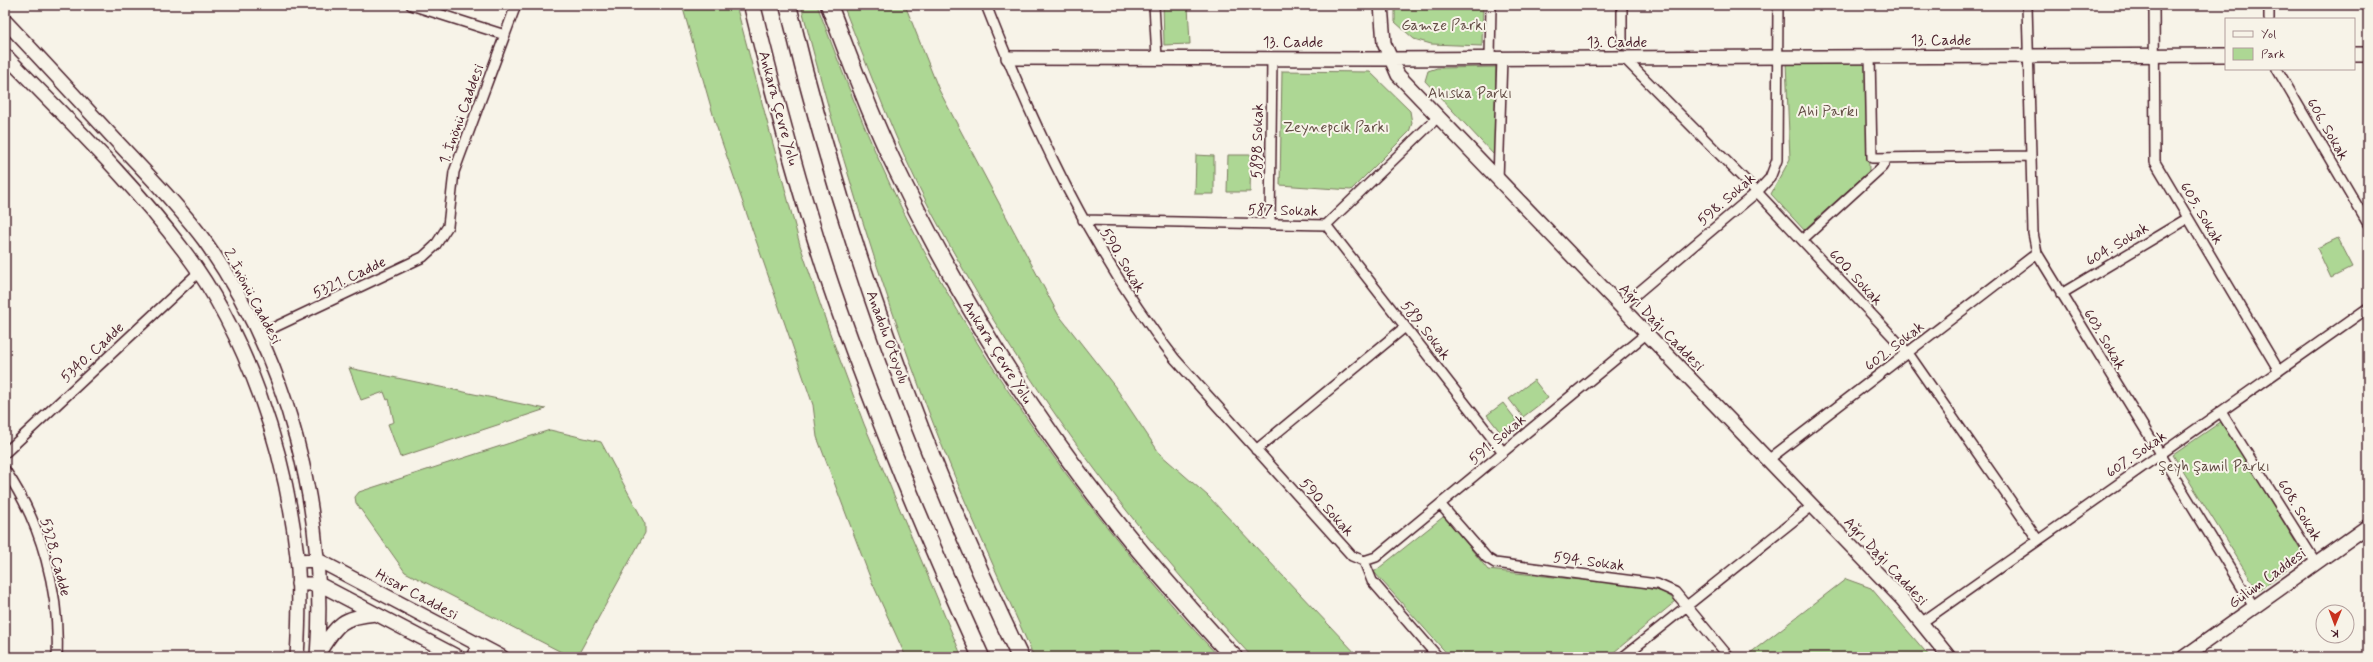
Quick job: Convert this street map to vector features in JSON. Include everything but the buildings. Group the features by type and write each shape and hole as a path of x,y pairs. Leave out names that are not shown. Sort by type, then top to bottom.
{"highway":[{"name":"Ankara Çevre Yolu","path":"752,5 782,120 815,235 845,327 908,488 981,657"},
{"name":"Anadolu Otoyolu","path":"788,5 819,124 849,226 881,320 937,468 1020,657"},
{"name":"Ankara Çevre Yolu","path":"830,5 866,101 898,173 936,249 1017,386 1122,530 1234,657"}],"main road":[{"name":"Ağrı Dağı Caddesi","path":"1381,5 1384,44 1389,59 1398,75 1902,600 1949,657"},
{"name":"2. İnönü Caddesi","path":"5,21 165,193 204,240 258,335 286,405 299,451 312,513 318,560 319,584 317,656"},
{"path":"2355,54 2368,54"},
{"path":"5,55 144,203 184,250 199,272 235,337 260,397 280,462 297,561 297,657"},
{"name":"13. Cadde","path":"1008,58 1389,59 2225,55"},
{"name":"Gülüm Caddesi","path":"2184,657 2368,526"},
{"path":"297,561 318,560"},
{"name":"Hisar Caddesi","path":"318,560 502,657"},
{"path":"298,584 319,584 458,657"},
{"path":"317,656 341,623 358,615 376,614"},
{"path":"473,657 479,645"}],"street":[{"path":"411,5 505,35"},
{"name":"1. İnönü Caddesi","path":"444,234 450,213 454,172 516,5"},
{"name":"590. Sokak","path":"986,5 1041,139 1083,220 1118,280 1148,325 1175,359 1352,556 1364,561"},
{"path":"1154,5 1157,58"},
{"path":"1491,5 1496,58 1498,180"},
{"path":"1622,5 1622,44"},
{"name":"598. Sokak","path":"1621,308 1757,192 1770,178 1777,160 1778,5"},
{"name":"603. Sokak","path":"2027,5 2033,233 2037,253 2159,455 2254,607"},
{"name":"605. Sokak","path":"2154,5 2156,162 2279,371"},
{"path":"2269,5 2269,18"},
{"path":"1870,56 1872,158 2031,156"},
{"name":"5898 Sokak","path":"1270,224 1272,58"},
{"name":"600. Sokak","path":"1624,58 1757,192 1908,353 2038,540"},
{"name":"606. Sokak","path":"2278,70 2368,224"},
{"name":"587. Sokak","path":"1083,220 1326,225 1438,117"},
{"path":"1802,240 1882,167 1887,158"},
{"name":"604. Sokak","path":"2061,294 2188,218"},
{"name":"589. Sokak","path":"1326,225 1503,452"},
{"name":"5321. Cadde","path":"258,335 423,257 435,246 444,234"},
{"name":"602. Sokak","path":"1768,460 2037,253"},
{"name":"5340. Cadde","path":"5,453 199,272"},
{"name":"607. Sokak","path":"1921,623 2368,308"},
{"path":"1256,450 1405,327"},
{"name":"591. Sokak","path":"1364,561 1376,557 1646,334"},
{"name":"608. Sokak","path":"2221,412 2316,563"},
{"name":"5328. Cadde","path":"5,470 26,504 40,541 54,596 57,625 57,657"},
{"name":"594. Sokak","path":"1440,504 1487,558 1494,563 1657,584 1675,592 1728,657"},
{"path":"1622,657 1812,506"},
{"path":"1364,561 1372,581 1438,657"}],"green space":[{"path":"682,5 736,5 800,245 831,336 864,424 962,657 906,657 871,580 817,437 813,405 716,125"},
{"path":"801,5 817,5 867,134 902,209 934,270 1006,387 1045,444 1128,554 1219,657 1034,657 953,472 928,410 892,310 843,159"},
{"path":"843,5 905,5 939,90 1058,314 1116,388 1160,454 1208,496 1359,657 1252,657 1205,605 1118,500 1077,446 1001,333 932,213 907,162"},
{"path":"1163,5 1188,5 1190,44 1164,45"},
{"name":"Gamze Parkı","path":"1395,5 1483,5 1482,46 1431,44 1414,39 1395,22"},
{"name":"Ahi Parkı","path":"1786,62 1867,63 1869,171 1804,230 1771,194 1790,159"},
{"name":"Ahıska Parkı","path":"1496,67 1494,155 1425,81 1428,71 1437,68"},
{"name":"Zeynepcik Parkı","path":"1282,71 1370,72 1410,111 1412,123 1409,132 1351,190 1280,185"},
{"path":"1196,155 1214,156 1214,194 1195,194"},
{"path":"1228,155 1251,155 1250,192 1227,192"},
{"path":"2338,238 2353,267 2331,278 2317,248"},
{"path":"349,368 546,409 400,457 388,424 394,422 389,399 387,400 384,392 361,400"},
{"path":"1534,380 1548,398 1523,417 1509,399"},
{"path":"1503,403 1517,421 1501,433 1487,415"},
{"name":"Şeyh Şamil Parkı","path":"2222,421 2304,556 2258,591 2173,455"},
{"path":"550,430 601,442 645,524 645,533 578,655 571,657 405,572 356,503 355,497 359,492"},
{"path":"1443,517 1447,519 1488,570 1638,586 1664,592 1676,601 1608,657 1450,657 1374,572"},
{"path":"1846,579 1871,588 1930,657 1745,657"}]}
